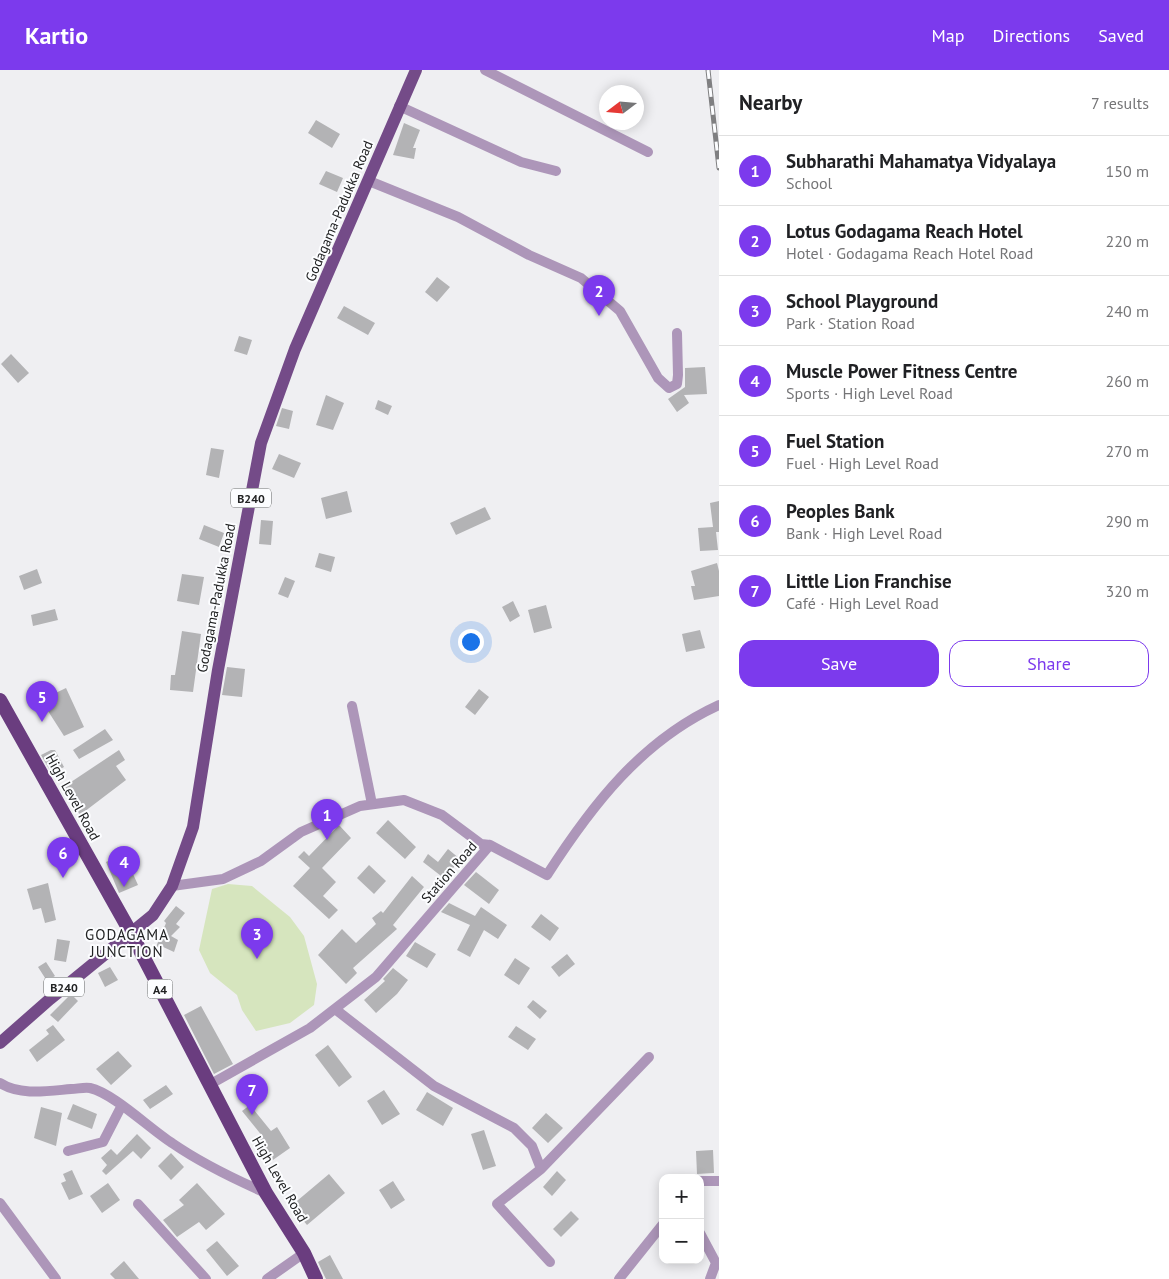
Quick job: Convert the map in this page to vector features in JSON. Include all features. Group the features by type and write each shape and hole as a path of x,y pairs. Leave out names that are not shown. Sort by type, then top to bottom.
{"highway":[{"name":"High Level Road","path":"0,700 131,932 266,1193 304,1253 316,1279"}],"main road":[{"name":"Godagama-Padukka Road","path":"131,932 153,914 172,886 193,827 218,670 261,443 296,349 416,70"},
{"name":"B240","path":"0,1043 131,932"}],"street":[{"path":"485,70 648,152"},
{"path":"399,106 521,162 556,171"},
{"path":"369,181 458,217 529,255 581,278 620,311 658,378 669,388 677,384 676,333"},
{"name":"Station Road","path":"209,1085 302,1033 376,977 490,845 547,874 574,834 621,777 660,739 719,704"},
{"path":"352,706 372,804"},
{"path":"172,886 224,879 261,861 301,832 360,806 372,804 404,800 442,815 480,844 490,845"},
{"path":"335,1009 434,1086 514,1128 532,1146 541,1169"},
{"path":"550,1262 497,1204 541,1169 649,1057"},
{"path":"0,1083 8,1088 33,1092 89,1088 110,1096 121,1107 172,1144 235,1179 266,1193"},
{"path":"68,1151 103,1142 121,1107"},
{"path":"704,1181 719,1181"},
{"path":"0,1203 56,1279"},
{"path":"138,1204 206,1279"},
{"path":"619,1279 659,1229"},
{"path":"704,1240 716,1263 710,1279"},
{"path":"267,1279 304,1253"}],"green space":[{"path":"228,884 252,886 290,917 304,936 317,984 314,1005 290,1023 256,1031 242,1010 237,995 210,973 199,950 212,889"}],"building":[{"path":"316,120 340,134 332,148 308,133"},
{"path":"404,123 420,130 413,148 416,148 414,159 393,155"},
{"path":"326,171 343,178 337,192 319,184"},
{"path":"437,277 450,287 437,302 425,292"},
{"path":"344,306 375,323 368,335 337,318"},
{"path":"239,336 252,340 247,355 234,351"},
{"path":"11,354 29,373 18,383 1,364"},
{"path":"705,367 707,394 684,395 689,403 677,412 668,399 685,387 685,368"},
{"path":"326,395 344,403 333,430 316,425"},
{"path":"378,400 392,406 388,415 375,409"},
{"path":"282,408 293,411 289,429 276,426"},
{"path":"211,448 224,450 219,478 206,475"},
{"path":"279,454 301,463 294,478 272,469"},
{"path":"347,491 352,512 326,519 321,498"},
{"path":"719,501 719,532 716,532 718,550 700,551 698,528 713,527 710,503"},
{"path":"485,507 491,519 456,535 450,523"},
{"path":"261,520 273,521 271,545 259,544"},
{"path":"204,525 224,533 219,547 199,539"},
{"path":"319,553 335,557 331,572 315,567"},
{"path":"717,563 719,571 719,596 694,600 691,586 695,586 691,571"},
{"path":"37,569 42,583 24,590 19,576"},
{"path":"182,574 204,577 199,605 177,601"},
{"path":"285,577 295,581 288,598 278,594"},
{"path":"513,601 520,616 510,622 502,607"},
{"path":"546,605 552,628 534,633 528,610"},
{"path":"55,609 58,620 33,626 31,615"},
{"path":"700,630 705,648 686,652 682,634"},
{"path":"182,631 201,634 193,692 170,690 171,675 175,675"},
{"path":"227,667 245,669 242,697 222,695"},
{"path":"66,688 84,727 64,736 41,700"},
{"path":"479,689 489,697 475,715 465,707"},
{"path":"105,729 113,740 79,759 73,750"},
{"path":"55,750 64,767 52,774 41,755"},
{"path":"119,750 125,760 116,766 126,780 80,815 62,788"},
{"path":"388,820 416,847 405,859 376,833"},
{"path":"339,825 351,838 322,868 336,882 323,896 338,910 329,919 293,886 310,868 298,857 304,851 309,856"},
{"path":"448,849 460,859 445,879 423,862 428,854 438,862"},
{"path":"124,854 138,885 119,893 106,862"},
{"path":"369,865 386,881 374,894 357,878"},
{"path":"476,872 499,890 489,904 464,885"},
{"path":"412,876 424,887 393,925 397,929 353,968 357,973 346,984 318,955 342,929 356,943 376,924 372,918 381,911 383,913"},
{"path":"48,883 56,920 45,923 41,908 33,910 27,889"},
{"path":"449,903 475,916 481,907 507,925 498,939 484,930 470,957 457,950 470,925 441,912"},
{"path":"176,906 185,913 176,924 180,927 171,936 178,940 174,952 161,946 153,954 166,923 164,921"},
{"path":"541,914 559,928 550,941 531,927"},
{"path":"57,939 70,941 66,962 54,960"},
{"path":"415,942 436,954 427,968 406,956"},
{"path":"567,954 575,964 559,977 551,967"},
{"path":"515,958 530,968 519,985 504,975"},
{"path":"46,962 55,976 47,981 38,967"},
{"path":"110,967 118,980 105,987 98,973"},
{"path":"393,968 408,980 397,994 376,1013 364,1000 385,981 383,979"},
{"path":"71,994 78,1001 58,1022 50,1015"},
{"path":"533,1000 547,1011 540,1019 527,1007"},
{"path":"201,1006 233,1064 214,1074 184,1015"},
{"path":"53,1025 65,1040 37,1062 29,1050 49,1034 46,1030"},
{"path":"516,1026 536,1039 528,1050 508,1037"},
{"path":"328,1045 352,1077 339,1087 315,1055"},
{"path":"118,1051 132,1066 111,1085 96,1069"},
{"path":"166,1085 173,1094 150,1109 143,1100"},
{"path":"384,1090 400,1114 382,1125 367,1101"},
{"path":"427,1092 453,1108 443,1126 416,1110"},
{"path":"73,1104 97,1114 92,1129 67,1119"},
{"path":"250,1105 271,1131 277,1127 290,1148 270,1162 256,1141 263,1137 242,1111"},
{"path":"41,1107 62,1113 56,1146 34,1138"},
{"path":"546,1113 563,1128 548,1143 532,1128"},
{"path":"484,1130 496,1166 483,1170 471,1134"},
{"path":"137,1134 151,1148 141,1159 133,1151 106,1175 102,1171 107,1165 101,1158 111,1149 117,1155"},
{"path":"713,1150 714,1173 697,1174 696,1151"},
{"path":"171,1153 184,1167 171,1180 158,1166"},
{"path":"72,1170 83,1194 69,1200 61,1183 66,1181 63,1174"},
{"path":"557,1171 566,1180 552,1196 543,1187"},
{"path":"329,1174 345,1193 307,1225 291,1206"},
{"path":"393,1181 405,1200 391,1209 379,1190"},
{"path":"108,1183 120,1200 102,1213 90,1196"},
{"path":"197,1183 225,1214 206,1230 199,1222 177,1237 163,1220 184,1205 179,1200"},
{"path":"571,1211 579,1219 561,1237 553,1229"},
{"path":"217,1241 239,1266 227,1276 206,1250"},
{"path":"330,1255 343,1279 326,1279 318,1262"},
{"path":"124,1261 139,1279 115,1279 110,1274"}],"railway":[{"path":"708,70 719,168"}],"place":[{"name":"Lotus Godagama Reach Hotel","path":"599,316"},
{"name":"Fuel Station","path":"42,722"},
{"name":"Subharathi Mahamatya Vidyalaya","path":"327,840"},
{"name":"Peoples Bank","path":"63,878"},
{"name":"Muscle Power Fitness Centre","path":"124,887"},
{"name":"School Playground","path":"257,959"},
{"name":"Little Lion Franchise","path":"252,1115"}],"district":[{"name":"GODAGAMA JUNCTION","path":"127,942"}]}
